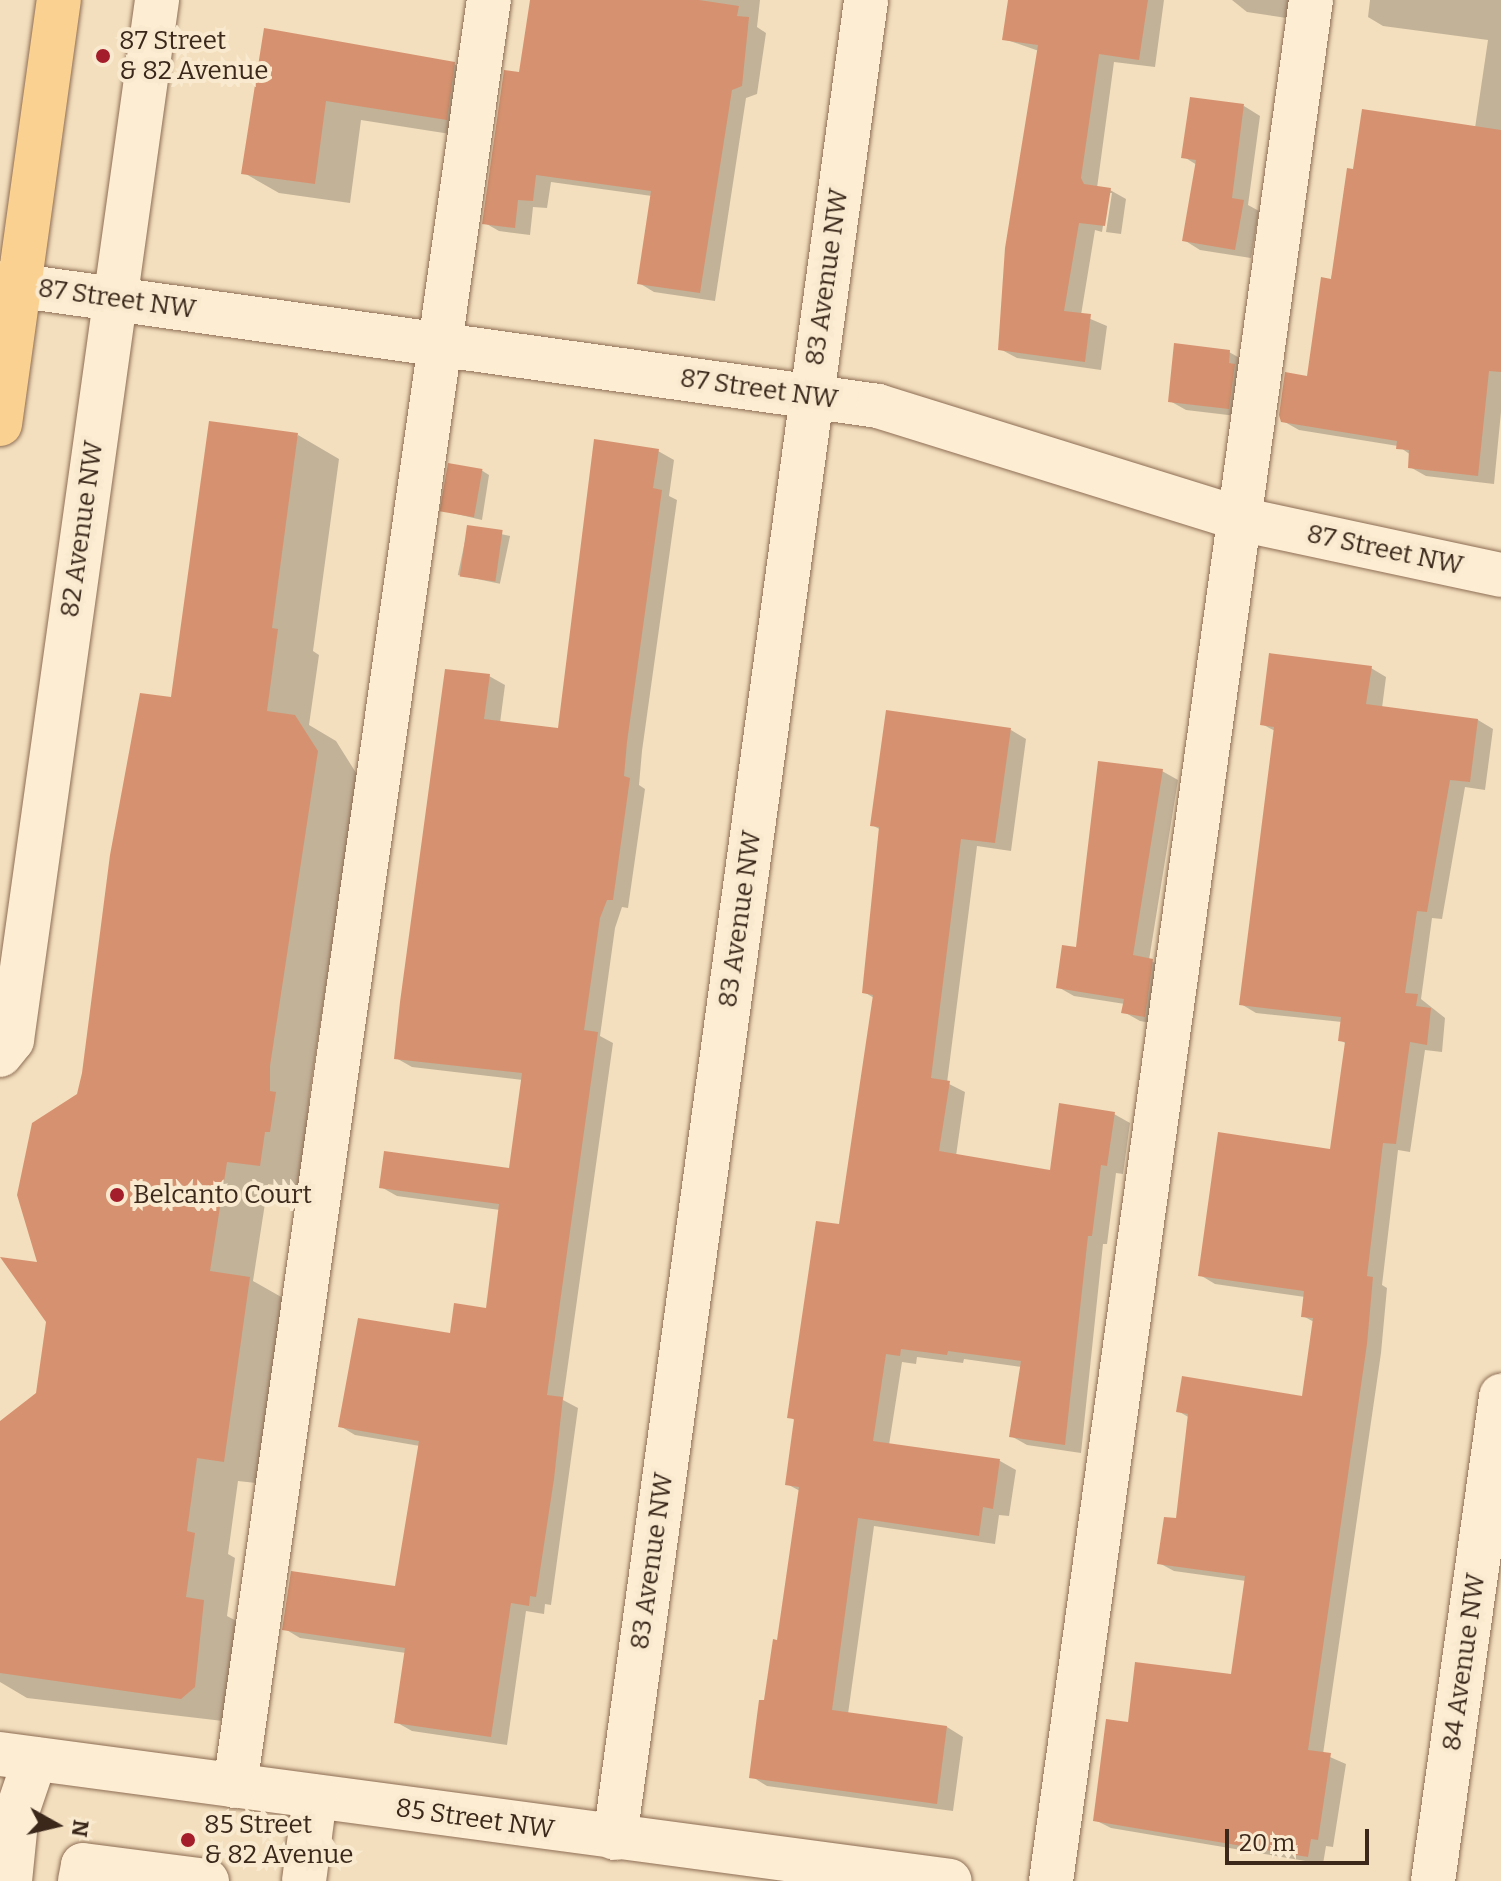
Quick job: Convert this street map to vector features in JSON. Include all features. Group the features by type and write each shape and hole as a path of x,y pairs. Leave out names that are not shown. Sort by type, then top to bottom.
{"main road":[{"path":"0,424 10,284 59,0"}],"street":[{"name":"82 Avenue NW","path":"0,1055 12,1040 157,0"},
{"path":"235,1786 489,0"},
{"name":"83 Avenue NW","path":"615,1838 866,0"},
{"path":"1051,1881 1311,0"},
{"name":"87 Street NW","path":"10,284 878,406 1240,519 1501,575"},
{"name":"84 Avenue NW","path":"1433,1881 1501,1396"},
{"path":"10,1881 17,1812 17,1757"},
{"name":"85 Street NW","path":"17,1757 950,1881"},
{"path":"304,1881 315,1797"},
{"path":"80,1881 83,1865 207,1881"}],"building":[{"path":"530,0 699,0 739,6 737,16 749,17 742,86 732,90 700,293 637,284 651,191 536,175 533,201 518,200 515,228 482,224 504,70 519,72"},
{"path":"1008,0 1148,0 1139,60 1099,54 1081,178 1084,184 1111,188 1105,226 1079,223 1064,311 1091,314 1085,362 998,350 1005,248 1038,45 1002,40"},
{"path":"264,28 455,62 447,120 326,101 315,184 241,174"},
{"path":"1190,97 1244,104 1232,198 1244,200 1235,250 1182,241 1196,160 1181,158"},
{"path":"1362,109 1501,130 1501,372 1489,371 1478,476 1408,468 1409,450 1396,449 1397,441 1281,422 1279,415 1285,372 1307,376 1321,277 1331,279 1347,168 1353,169"},
{"path":"1174,343 1230,350 1229,363 1235,364 1229,409 1168,402"},
{"name":"Belcanto Court","path":"209,421 298,433 272,628 278,629 267,711 295,715 318,751 270,1066 270,1091 276,1092 270,1132 265,1132 260,1166 227,1162 210,1271 250,1277 224,1462 197,1458 187,1531 195,1533 186,1597 204,1600 195,1687 181,1699 0,1673 0,1421 36,1393 46,1322 0,1257 37,1262 17,1195 32,1123 77,1094 110,855 140,693 171,697"},
{"path":"594,439 659,449 653,488 662,490 627,742 624,776 630,778 613,900 607,900 600,918 584,1030 598,1032 547,1395 563,1397 554,1479 536,1597 530,1596 529,1606 511,1603 491,1737 394,1723 405,1648 282,1630 291,1571 395,1586 419,1441 338,1427 358,1318 450,1333 454,1303 486,1308 499,1204 379,1188 384,1151 509,1168 522,1073 394,1059 400,1002 445,669 490,674 484,719 558,728"},
{"path":"448,463 482,469 474,517 439,511"},
{"path":"467,525 503,530 495,582 460,576"},
{"path":"1269,653 1372,666 1366,704 1478,719 1470,782 1450,780 1427,912 1417,911 1405,993 1418,994 1416,1006 1431,1008 1427,1045 1410,1042 1396,1144 1383,1143 1367,1276 1373,1277 1367,1344 1308,1750 1331,1753 1318,1840 1311,1839 1308,1857 1093,1821 1106,1719 1128,1722 1135,1662 1231,1674 1245,1576 1157,1564 1164,1517 1176,1518 1188,1414 1176,1412 1182,1376 1302,1396 1313,1318 1301,1317 1304,1291 1198,1276 1218,1132 1330,1149 1345,1042 1338,1041 1341,1017 1239,1005 1274,727 1260,725"},
{"path":"886,710 1011,728 995,843 961,839 931,1078 950,1081 939,1151 1050,1170 1059,1103 1115,1112 1107,1166 1101,1165 1092,1236 1088,1236 1065,1445 1009,1437 1021,1361 948,1351 947,1355 901,1349 900,1356 886,1354 873,1441 1000,1459 993,1509 983,1507 979,1536 858,1518 832,1710 947,1726 937,1804 749,1778 759,1700 764,1700 773,1639 777,1640 799,1487 785,1485 794,1419 787,1418 816,1221 839,1224 873,995 862,993 879,827 870,826"},
{"path":"1098,761 1163,769 1133,955 1153,959 1145,1017 1121,1013 1124,999 1056,988 1062,945 1076,947"}],"place":[{"name":"87 Street & 82 Avenue","path":"103,56"},
{"name":"Belcanto Court","path":"117,1195"},
{"name":"85 Street & 82 Avenue","path":"188,1840"}]}
